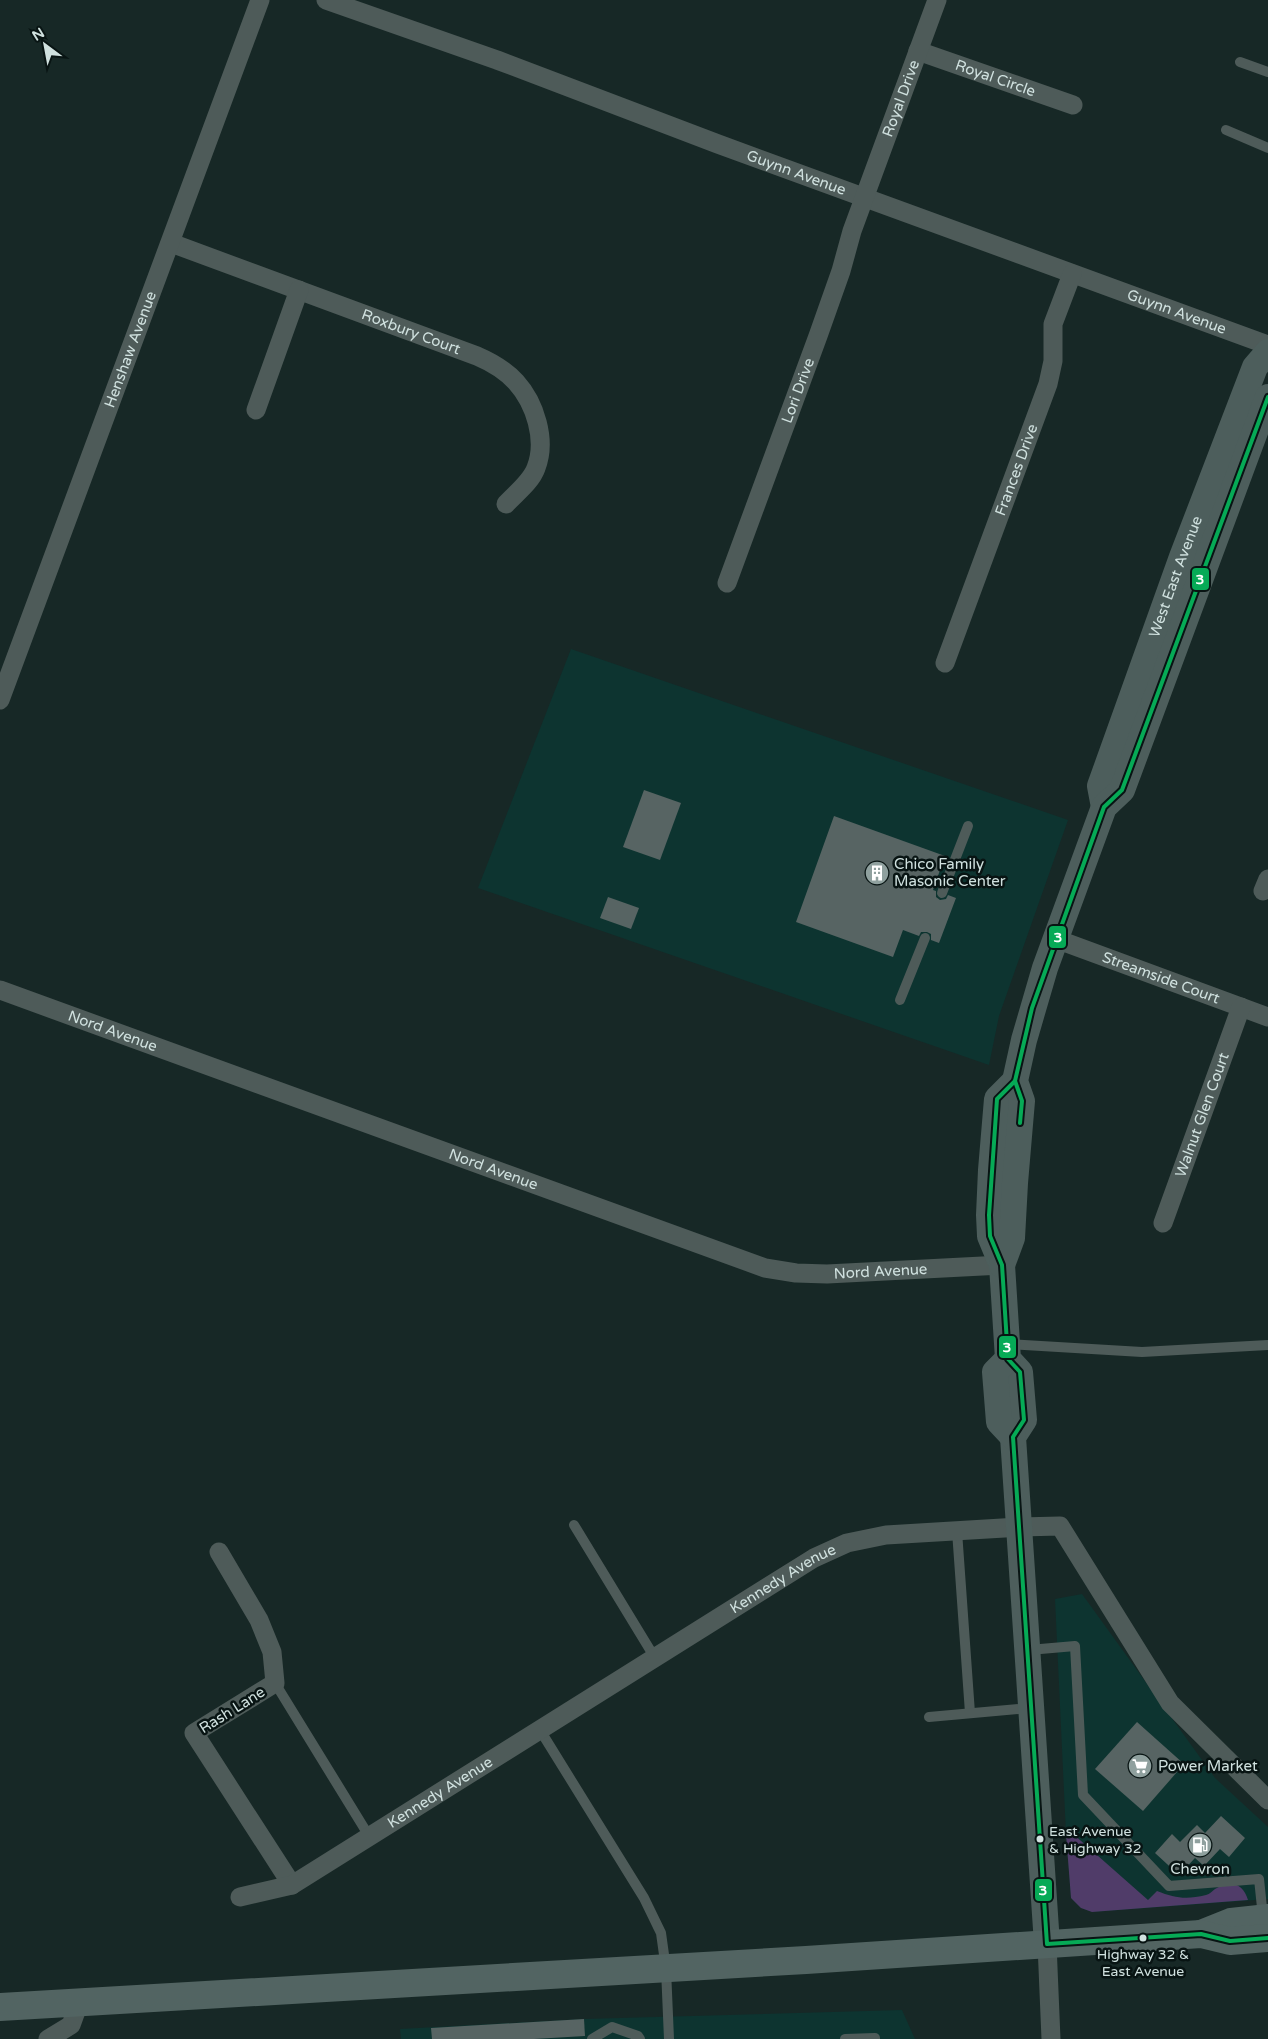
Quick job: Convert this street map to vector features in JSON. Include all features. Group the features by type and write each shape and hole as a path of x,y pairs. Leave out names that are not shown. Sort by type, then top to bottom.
{"main road":[{"name":"West East Avenue","path":"1104,808 1100,786 1140,673 1255,367 1268,352"},
{"name":"West East Avenue","path":"1007,1352 1002,1265 1012,1238 1022,1101 1015,1080 1032,1008 1104,808 1122,790 1268,397"},
{"path":"1007,1352 996,1372 1000,1422 1013,1437 1047,1944"},
{"path":"0,2007 1201,1934 1230,1941 1266,1925"}],"street":[{"name":"Henshaw Avenue","path":"0,700 260,0"},
{"name":"Guynn Avenue","path":"326,0 496,60 1268,345"},
{"name":"Royal Drive","path":"864,197 937,0"},
{"name":"Royal Circle","path":"918,50 1073,105"},
{"name":"Lori Drive","path":"727,583 818,336 864,197"},
{"name":"Roxbury Court","path":"171,243 492,363 515,381 524,392 538,424 539,455 536,469 531,478 506,504"},
{"name":"Frances Drive","path":"945,663 1048,384 1053,361 1053,324 1072,274"},
{"path":"256,410 299,290"},
{"name":"Streamside Court","path":"1056,939 1268,1017"},
{"name":"Nord Avenue","path":"0,990 765,1268 796,1273 827,1274 1002,1265"},
{"name":"Walnut Glen Court","path":"1162,1223 1241,1007"},
{"name":"Kennedy Avenue","path":"240,1896 292,1885 814,1558 847,1542 886,1535 1060,1526 1170,1703 1268,1800"},
{"name":"Rash Lane","path":"219,1552 259,1620 272,1652 275,1683 194,1734 292,1885"},
{"path":"1047,1944 1051,2039"},
{"path":"48,2039 70,2025 79,2003"}],"lane":[{"path":"1240,62 1268,72"},
{"path":"1226,130 1268,148"},
{"path":"942,893 968,826"},
{"path":"900,1000 924,938"},
{"path":"1007,1352 1142,1352 1268,1345"},
{"path":"574,1524 655,1658"},
{"path":"957,1531 970,1713"},
{"path":"1028,1650 1074,1646 1083,1795 1169,1886 1259,1879 1266,1925"},
{"path":"275,1683 369,1836"},
{"path":"929,1717 1032,1707"},
{"path":"540,1730 644,1898 661,1933 666,1968 669,2039"},
{"path":"592,2039 612,2027 638,2036 640,2039"},
{"path":"845,2039 874,2039"}],"shaded area":[{"path":"571,649 1068,820 999,1016 989,1065 478,888"},
{"path":"1082,1594 1215,1778 1268,1827 1268,1899 1092,1912 1081,1908 1071,1898 1066,1834 1055,1599"},
{"path":"1072,1833 1148,1900 1157,1891 1175,1897 1186,1898 1207,1895 1221,1886 1231,1884 1240,1887 1248,1900 1092,1912 1081,1908 1071,1898 1066,1834"},
{"path":"902,2010 915,2039 401,2039 400,2029 584,2019"}],"building":[{"path":"644,790 681,803 660,860 623,847"},
{"name":"Chico Family Masonic Center","path":"834,816 945,856 933,890 936,891 936,897 940,900 946,899 948,895 956,898 939,943 931,940 931,934 927,932 921,932 919,936 903,930 893,957 796,922"},
{"path":"608,897 639,908 631,929 600,918"},
{"name":"Power Market","path":"1137,1722 1184,1764 1143,1811 1095,1769"},
{"name":"Chevron","path":"1221,1816 1245,1838 1229,1857 1220,1849 1204,1866 1195,1858 1179,1875 1155,1853 1172,1834 1180,1842 1197,1825 1205,1833"},
{"path":"584,2019 585,2036 534,2039 432,2039 431,2028"}],"transit line":[{"name":"3","path":"1020,1123 1022,1101 1015,1081 1032,1008 1104,807 1122,790 1268,397"},
{"name":"3","path":"1015,1081 997,1099 989,1215 990,1236 1002,1265 1008,1359 1020,1372 1024,1420 1013,1437 1047,1944 1201,1934 1230,1941 1268,1938"}],"place":[{"name":"Chico Family Masonic Center","path":"877,873"},
{"name":"Power Market","path":"1140,1766"},
{"name":"East Avenue & Highway 32","path":"1040,1839"},
{"name":"Chevron","path":"1200,1845"},
{"name":"Highway 32 & East Avenue","path":"1143,1938"}]}
